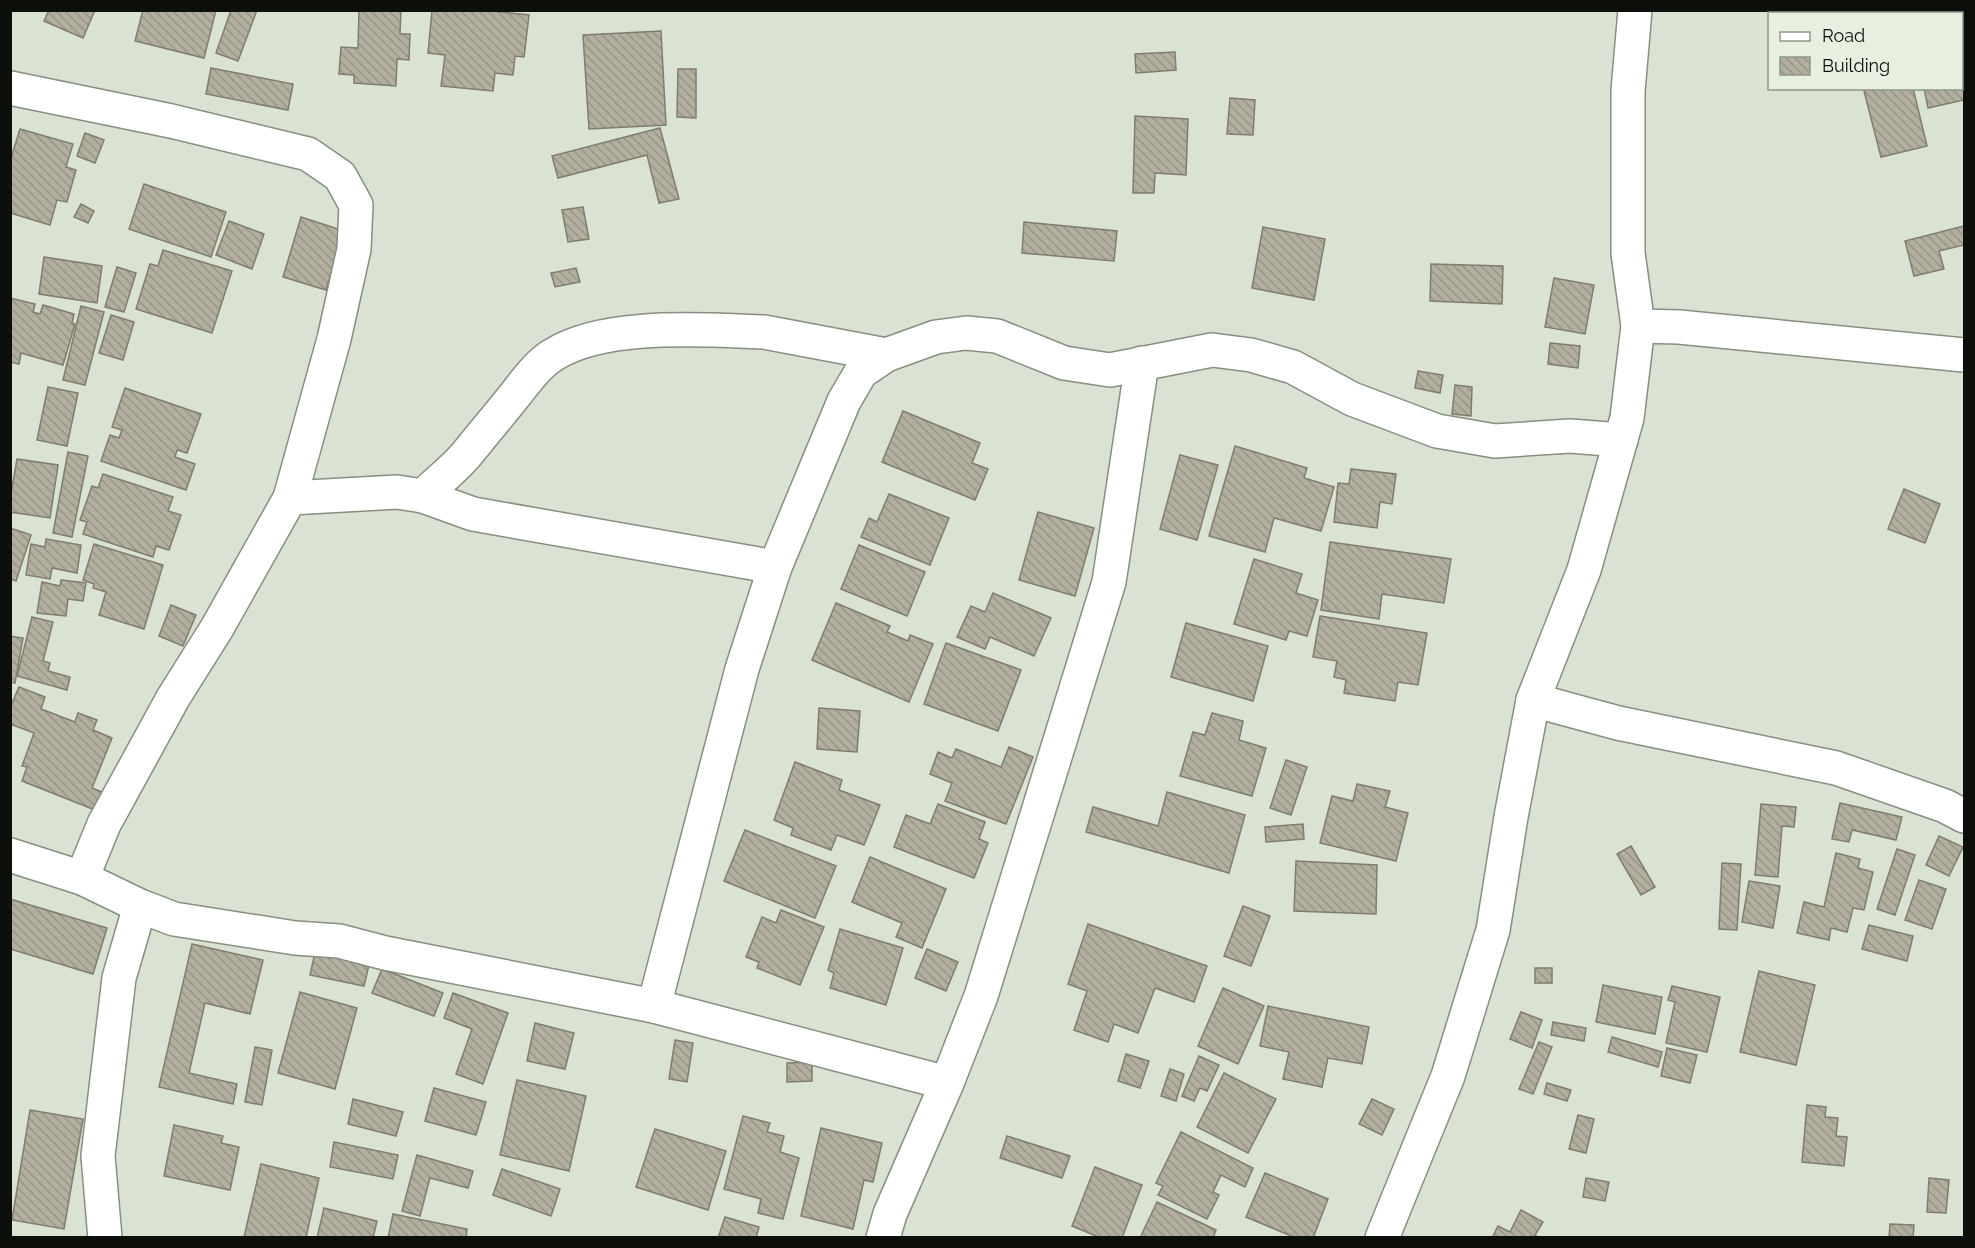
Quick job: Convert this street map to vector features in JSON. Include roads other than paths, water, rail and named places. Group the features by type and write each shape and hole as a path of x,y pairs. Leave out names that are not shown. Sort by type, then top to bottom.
{"street":[{"path":"1382,1238 1448,1076 1493,930 1533,699 1584,570 1627,418 1638,326 1628,253 1628,92 1635,10"},
{"path":"10,88 171,121 308,154 340,176 356,204 354,249 334,339 290,498 217,628 173,698 104,824 82,878"},
{"path":"1638,326 1679,327 1965,355"},
{"path":"423,496 464,457 528,378 551,356 572,344 607,334 694,330 733,331 774,334 886,355"},
{"path":"654,1006 742,669 775,567 844,401 861,372 886,355 936,337 966,333 997,336 1064,363 1110,370 1212,350 1251,355 1293,367 1352,399 1437,431 1495,441 1570,436 1621,440"},
{"path":"883,1238 890,1215 947,1083 981,996 1109,582 1142,363"},
{"path":"290,498 397,492 423,496 473,514 775,567"},
{"path":"1533,699 1618,723 1836,768 1945,806 1965,816"},
{"path":"10,855 82,878 174,920 295,938 339,941 385,953 654,1006 947,1083"},
{"path":"105,1238 98,1156 119,978 140,906"}]}
